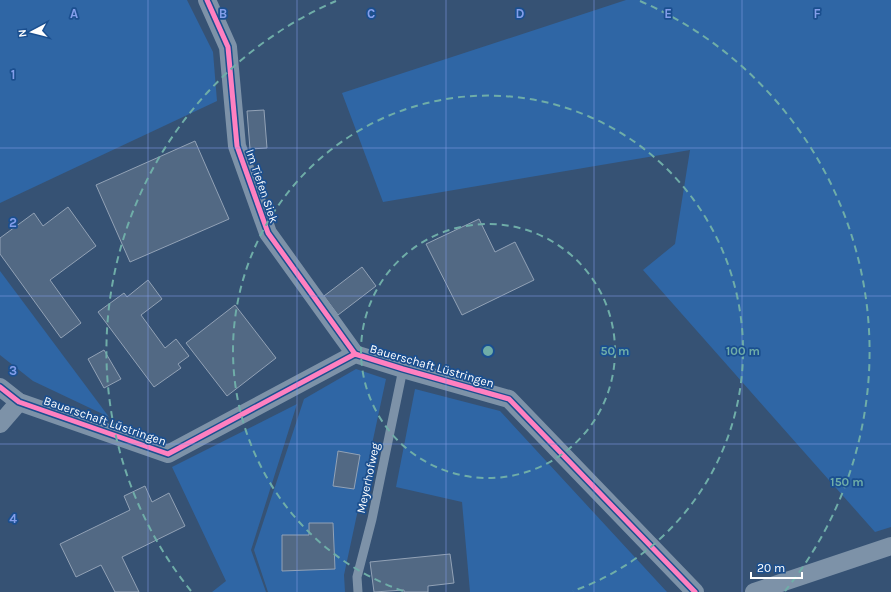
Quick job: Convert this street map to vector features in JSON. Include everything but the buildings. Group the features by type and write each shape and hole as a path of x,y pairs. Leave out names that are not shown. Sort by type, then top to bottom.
{"street":[{"name":"Im Tiefen Siek","path":"207,0 228,47 237,146 268,233 355,354"},
{"name":"Bauerschaft Lüstringen","path":"0,387 19,402 168,454 355,354 510,400 695,592"},
{"path":"0,424 19,402"},
{"path":"754,592 891,546"}],"lane":[{"name":"Meyerhofweg","path":"358,592 357,577 372,519 403,369"}],"shaded area":[{"path":"0,0 187,0 213,52 217,101 0,203"},
{"path":"626,0 891,0 891,527 875,532 643,270 675,244 690,150 383,202 342,93"},
{"path":"0,271 109,417 33,381 0,355"},
{"path":"356,369 386,379 344,575 345,592 268,592 254,550 304,399"},
{"path":"415,389 500,411 667,592 470,592 462,502 396,487"},
{"path":"297,404 251,550 266,592 212,592 226,581 172,467"}],"cycle path":[{"path":"207,0 228,47 237,146 268,233 355,354"},
{"path":"0,387 19,402 168,454 355,354 509,399 695,592"}]}
